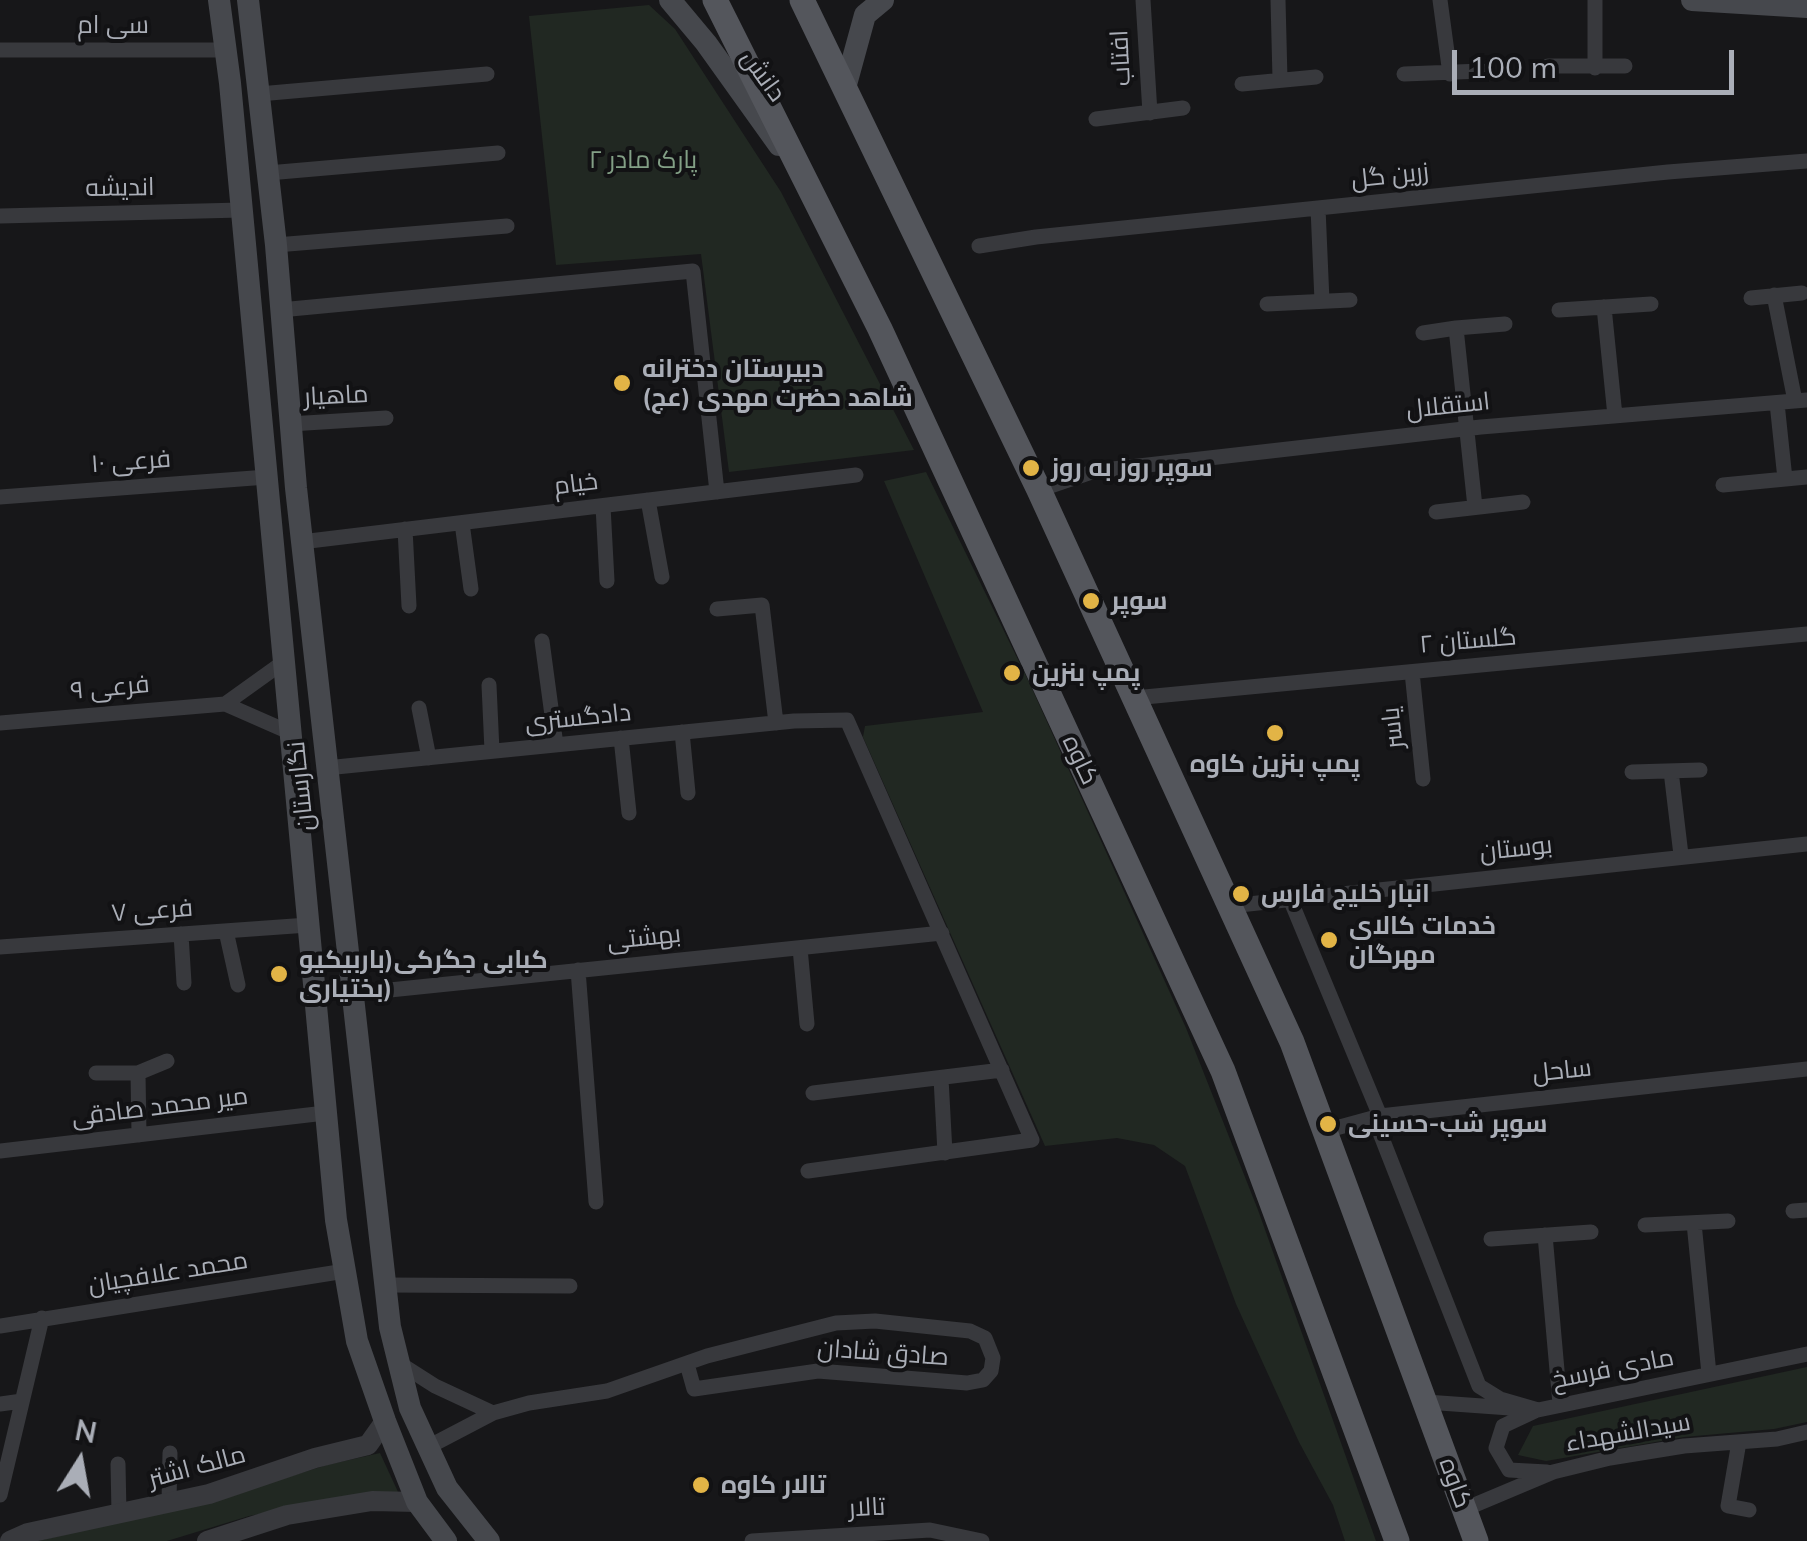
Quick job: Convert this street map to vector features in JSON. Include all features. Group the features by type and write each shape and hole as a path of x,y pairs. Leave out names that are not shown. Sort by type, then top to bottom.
{"main road":[{"name":"نگارستان","path":"218,0 285,661 333,1192 357,1341 417,1502 446,1541"},
{"name":"نگارستان","path":"248,0 276,245 301,542 390,1328 410,1408 446,1488 489,1541"},
{"name":"دانش","path":"670,0 706,43 809,187"},
{"name":"کاوه","path":"715,0 880,329 1223,1070 1397,1541"},
{"name":"کاوه","path":"802,0 1039,490 1292,1042 1476,1541"},
{"path":"845,88 866,15 884,0"},
{"path":"1692,0 1807,8"},
{"path":"256,382 265,387 275,386 286,378"},
{"path":"260,420 269,411 279,413 290,424"},
{"path":"333,1192 374,1191"}],"street":[{"name":"افتاب","path":"1142,0 1150,114"},
{"path":"1278,0 1280,79"},
{"path":"1440,0 1450,74"},
{"path":"1595,0 1595,68"},
{"name":"سی ام","path":"0,50 225,50"},
{"path":"1548,66 1626,66"},
{"path":"1404,74 1482,70"},
{"path":"259,94 487,74"},
{"path":"1242,84 1316,77"},
{"path":"1096,119 1183,108"},
{"path":"268,173 498,152"},
{"name":"زرین گل","path":"979,246 1668,172 1807,162"},
{"path":"1318,208 1322,301"},
{"name":"اندیشه","path":"0,216 241,210"},
{"path":"276,245 507,226"},
{"path":"280,310 693,271 717,492"},
{"path":"1751,298 1802,292"},
{"path":"1774,296 1801,401"},
{"path":"1267,304 1350,300"},
{"path":"1559,310 1651,304"},
{"path":"1604,307 1616,416"},
{"path":"1422,333 1504,324"},
{"path":"1456,328 1475,508"},
{"name":"استقلال","path":"1039,490 1095,471 1466,429 1801,401"},
{"path":"1778,403 1785,479"},
{"name":"ماهیار","path":"290,424 386,418"},
{"name":"خیام","path":"301,542 856,475"},
{"name":"فرعی ۱۰","path":"0,497 266,477"},
{"path":"1724,485 1807,477"},
{"path":"648,500 662,577"},
{"path":"1436,512 1523,502"},
{"path":"602,506 607,581"},
{"path":"462,523 471,589"},
{"path":"405,530 408,606"},
{"path":"717,609 762,606 776,723"},
{"name":"گلستان ۲","path":"1134,698 1807,634"},
{"path":"542,642 556,745"},
{"path":"225,704 285,661"},
{"name":"یاسر","path":"1412,672 1423,779"},
{"path":"489,685 492,752"},
{"path":"225,704 291,733"},
{"name":"فرعی ۹","path":"0,722 225,704"},
{"path":"419,708 429,758"},
{"name":"دادگستری","path":"326,768 776,723 848,720 942,933"},
{"path":"682,732 688,793"},
{"path":"621,738 630,813"},
{"path":"1632,772 1700,770"},
{"path":"1671,771 1682,855"},
{"name":"بوستان","path":"1230,906 1807,844"},
{"path":"1290,899 1380,1116 1380,1133 1478,1386 1500,1399 1538,1410"},
{"name":"فرعی ۷","path":"0,946 308,924"},
{"path":"226,930 238,985"},
{"path":"808,1170 1032,1140 942,933"},
{"name":"بهشتی","path":"351,994 942,933"},
{"path":"180,934 184,983"},
{"path":"800,948 807,1024"},
{"path":"578,970 596,1202"},
{"path":"96,1073 138,1073 167,1061"},
{"name":"ساحل","path":"1324,1130 1380,1116 1807,1069"},
{"path":"813,1094 1002,1070"},
{"path":"138,1073 139,1135"},
{"path":"941,1078 945,1153"},
{"name":"میر محمد صادقی","path":"0,1152 326,1113"},
{"path":"1645,1225 1728,1222"},
{"path":"1694,1223 1708,1374"},
{"path":"1492,1239 1592,1232"},
{"path":"1545,1235 1560,1404"},
{"name":"محمد علافچیان","path":"0,1326 345,1272"},
{"path":"385,1285 570,1286"},
{"path":"0,1496 42,1318"},
{"name":"صادق شادان","path":"428,1447 493,1413 607,1391 687,1364 769,1338 836,1324 875,1320 970,1331 985,1338 993,1358 991,1371 983,1380 967,1384 818,1371 694,1389 687,1364"},
{"name":"مادی فرسخ","path":"1426,1402 1538,1410 1807,1354"},
{"path":"399,1364 493,1413"},
{"path":"0,1404 22,1401"},
{"path":"1538,1410 1503,1426 1496,1448 1509,1470 1554,1472"},
{"name":"مالک اشتر","path":"19,1537 209,1494 315,1458 368,1445 384,1421"},
{"name":"سیدالشهداء","path":"1465,1509 1554,1472 1684,1446 1807,1432"},
{"path":"1738,1442 1728,1506 1750,1510"},
{"path":"169,1502 170,1454"},
{"path":"118,1464 119,1512"},
{"path":"208,1541 287,1515 372,1502 417,1502"},
{"name":"تالار","path":"752,1541 930,1530 982,1541"},
{"path":"0,1537 19,1537"}],"green space":[{"name":"پارک مادر ۲","path":"649,5 675,29 781,192 914,450 729,472 701,254 556,265 529,16"},
{"path":"926,472 1028,680 1186,1028 1258,1210 1376,1541 1345,1541 1333,1505 1299,1442 1236,1304 1185,1166 1154,1145 1117,1138 1045,1146 863,737 865,726 983,712 884,481"},
{"path":"1807,1367 1807,1422 1684,1437 1546,1461 1518,1455 1533,1426"},
{"path":"380,1453 399,1494 328,1501 249,1516 167,1541 37,1541 213,1500"}],"place":[{"name":"دبیرستان دخترانه شاهد حضرت مهدی (عج)","path":"622,383"},
{"name":"سوپر روز به روز","path":"1031,468"},
{"name":"سوپر","path":"1091,601"},
{"name":"پمپ بنزین","path":"1012,673"},
{"name":"پمپ بنزین کاوه","path":"1275,733"},
{"name":"انبار خلیج فارس","path":"1241,894"},
{"name":"خدمات کالای مهرگان","path":"1329,940"},
{"name":"کبابی جگرکی(باربیکیو بختیاری)","path":"279,974"},
{"name":"سوپر شب-حسینی","path":"1328,1124"},
{"name":"تالار کاوه","path":"701,1485"}]}
